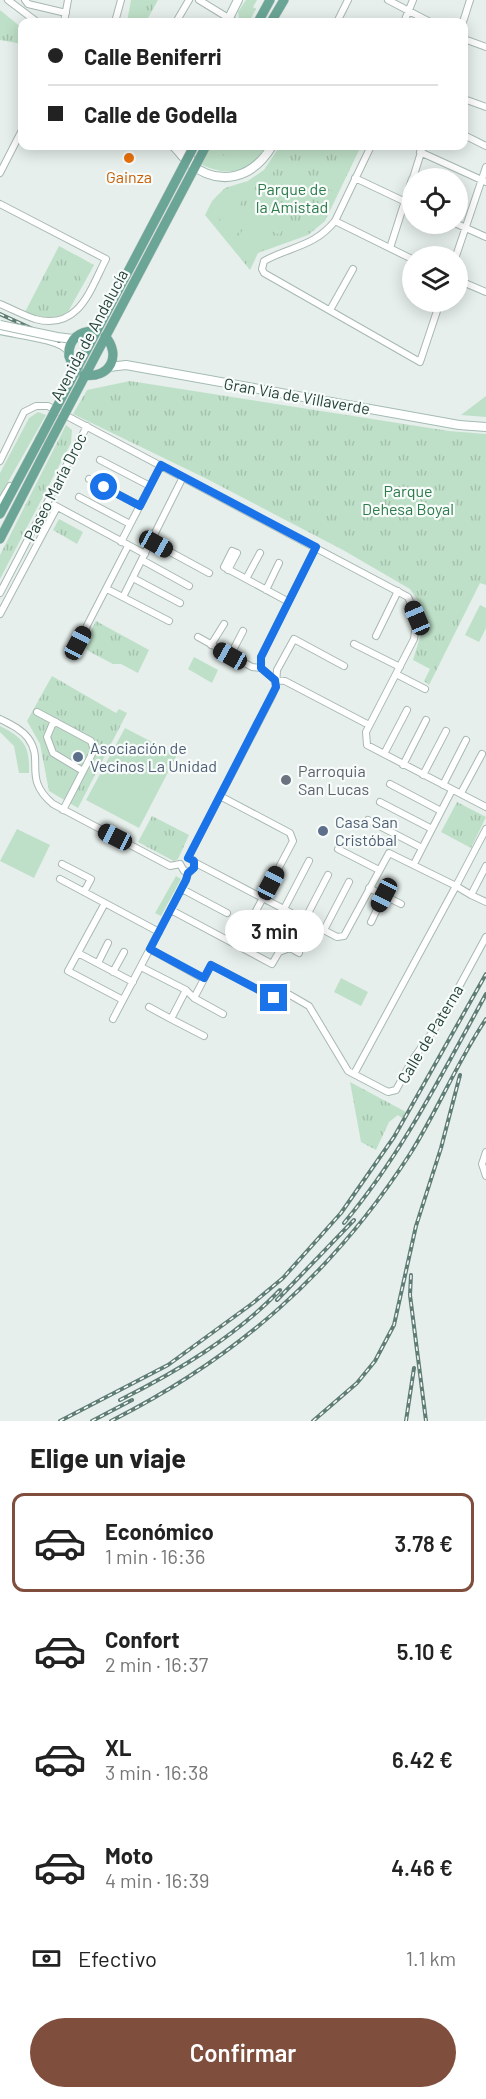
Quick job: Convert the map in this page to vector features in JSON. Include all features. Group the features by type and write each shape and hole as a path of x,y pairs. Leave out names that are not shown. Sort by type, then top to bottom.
{"main road":[{"path":"260,18 270,0"},
{"path":"273,18 284,0"},
{"name":"Avenida de Andalucía","path":"0,539 44,441 80,372 96,331 193,150"},
{"name":"Avenida de Andalucía","path":"80,372 105,336 204,150"},
{"path":"85,331 96,331 105,336 113,349 109,367 98,375 80,372 71,362 69,351 73,339 85,331"},
{"name":"Avenida de Andalucía","path":"0,514 24,469 44,441"}],"street":[{"path":"8,0 32,18"},
{"path":"25,0 28,4 66,13"},
{"path":"65,18 68,0"},
{"path":"116,18 120,0"},
{"path":"179,18 189,0"},
{"path":"199,0 226,18"},
{"path":"232,18 238,0"},
{"path":"339,18 348,0"},
{"path":"388,0 422,18"},
{"path":"405,18 413,0"},
{"path":"464,18 470,0"},
{"path":"468,40 486,47"},
{"path":"468,100 486,107"},
{"path":"468,137 486,146"},
{"path":"0,173 18,138"},
{"path":"181,150 189,163 202,171 226,178 244,174 257,166 269,150"},
{"path":"182,150 202,171"},
{"path":"369,150 335,221 315,241 264,261 261,268 264,273 420,362 438,312"},
{"path":"416,168 422,150"},
{"path":"424,150 484,181"},
{"path":"468,220 484,181 486,167"},
{"path":"356,178 402,201"},
{"path":"0,204 106,259 82,306 63,320 36,319 0,304"},
{"path":"390,248 402,220"},
{"path":"335,221 402,253"},
{"path":"468,228 486,237"},
{"path":"330,310 353,269"},
{"path":"468,284 486,292"},
{"path":"0,325 73,339"},
{"path":"0,330 56,342 69,351"},
{"name":"Gran Vía de Villaverde","path":"113,357 459,423"},
{"name":"Gran Vía de Villaverde","path":"109,367 126,365 486,426"},
{"name":"Paseo María Droc","path":"0,461 24,412 30,408 48,406 87,426 0,593"},
{"path":"87,426 408,597 417,618 414,639 365,734 367,745 486,807"},
{"path":"100,460 150,486"},
{"path":"121,542 161,465"},
{"path":"0,504 10,486 24,469"},
{"path":"123,597 183,477"},
{"path":"89,479 140,506"},
{"path":"80,497 130,524"},
{"path":"48,502 128,546 189,586"},
{"name":"Paseo María Droc","path":"0,614 57,507"},
{"path":"150,541 210,573"},
{"path":"78,643 128,546"},
{"path":"261,668 261,657 316,547"},
{"path":"246,579 260,554"},
{"path":"266,590 279,563"},
{"path":"228,570 287,601"},
{"path":"133,578 180,603"},
{"path":"107,589 169,621"},
{"path":"376,636 398,591"},
{"path":"211,645 224,624"},
{"path":"230,656 243,631"},
{"path":"198,637 252,667 261,668 275,680 285,681 369,725"},
{"path":"113,1019 182,889 188,873 194,868 191,860 220,796 276,687 277,670 294,639 344,666"},
{"path":"354,644 424,689"},
{"path":"384,754 406,710"},
{"path":"37,712 91,741 94,750 63,810"},
{"path":"0,719 19,729 29,739 34,755 35,780 39,790 63,810 170,866 180,864 184,858 191,860 337,937 344,936 389,853 486,902"},
{"path":"403,765 426,720"},
{"path":"56,722 52,725 47,737 53,753 83,771"},
{"path":"423,775 446,731"},
{"path":"443,785 466,740"},
{"path":"461,793 482,753"},
{"path":"390,784 441,811"},
{"path":"414,864 452,790"},
{"path":"220,796 290,833 293,841 248,926"},
{"path":"380,802 432,829"},
{"path":"368,820 422,848"},
{"path":"354,1074 486,829"},
{"path":"338,849 379,870"},
{"path":"284,909 309,861"},
{"path":"62,864 91,879 84,892"},
{"path":"180,864 181,868 188,873"},
{"path":"471,895 486,866"},
{"path":"171,910 272,964 279,952 290,948 328,875"},
{"path":"60,879 159,932"},
{"path":"324,930 349,882"},
{"path":"369,888 401,904"},
{"path":"182,889 226,914"},
{"path":"370,922 384,895"},
{"path":"105,903 68,970 123,1000"},
{"name":"Calle de Paterna","path":"290,994 309,1006 348,1071 388,1092 396,1090 412,1059 441,1020 486,937"},
{"path":"98,963 108,943"},
{"path":"290,948 299,953"},
{"path":"150,949 204,978"},
{"path":"113,972 124,952"},
{"path":"78,953 133,982"},
{"path":"194,998 211,965 274,998"},
{"path":"141,967 186,990 194,998 223,1014"},
{"path":"171,1018 186,990"},
{"path":"149,1007 204,1036"},
{"path":"486,1152 482,1164 486,1176"}],"green space":[{"path":"131,0 158,0 148,18 128,18"},
{"path":"246,0 257,0 253,7 256,9 251,18 239,18 238,12"},
{"path":"0,10 18,25 18,43 0,40"},
{"path":"209,150 263,150 253,162 238,170 221,171 201,164"},
{"path":"209,150 219,150 220,155 229,156 231,161 235,162 244,160 250,150 263,150 253,161 238,170 221,171 201,164"},
{"name":"Parque de la Amistad","path":"277,150 359,150 325,221 308,235 258,253 250,270 205,215 212,201 225,188 248,181 264,170"},
{"path":"353,150 358,150 338,193 320,185 327,180 337,184"},
{"path":"275,156 296,166 297,174 279,165 269,177 251,190 248,181 264,170"},
{"path":"245,182 248,193 239,208 242,225 235,238 210,207 224,190"},
{"path":"256,205 287,220 280,235 249,221"},
{"path":"244,227 249,233 262,238 298,234 298,237 259,251 253,260 237,240"},
{"path":"59,246 94,265 68,312 46,317 25,312"},
{"path":"76,255 92,268 81,288 82,282 78,273 75,274 70,267"},
{"name":"Parque Dehesa Boyal","path":"130,381 449,431 486,434 486,585 480,583 429,685 424,681 430,669 413,660 421,634 422,619 419,602 410,589 343,550 205,478 73,414 87,390"},
{"path":"486,396 486,417 461,415"},
{"path":"38,412 46,415 0,496 0,473 29,418"},
{"path":"66,425 72,430 71,443 0,579 0,555"},
{"path":"59,519 83,532 77,544 53,530"},
{"path":"480,605 486,608 486,628 479,642 465,635"},
{"path":"96,621 149,650 138,673 121,664 113,664 83,646"},
{"path":"194,657 218,670 212,683 188,669"},
{"path":"52,676 116,713 119,709 127,713 78,808 49,791 40,744 27,721"},
{"path":"0,726 24,744 27,749 29,773 19,773 14,746 0,732"},
{"path":"125,728 177,755 139,828 86,800"},
{"path":"457,802 486,817 471,848 441,832"},
{"path":"152,816 189,835 178,859 174,861 138,842"},
{"path":"17,829 50,845 34,878 0,861"},
{"path":"176,876 181,879 161,916 155,913"},
{"path":"341,978 368,992 361,1006 334,992"},
{"path":"350,1082 406,1112 402,1118 398,1115 389,1122 376,1150 361,1142"}],"railway":[{"path":"0,314 59,341"},
{"path":"60,1421 168,1365 253,1303 283,1278 341,1213 394,1137 486,974"},
{"path":"344,1223 365,1197 403,1141 486,994"},
{"path":"111,1421 157,1396 241,1340 315,1274 349,1237 410,1154 486,1019"},
{"path":"313,1421 357,1383 375,1361 394,1325 416,1226 441,1148 460,1075"},
{"path":"277,1300 354,1220"},
{"path":"411,1275 410,1295 426,1421"},
{"path":"120,1400 205,1352 244,1323 280,1290"},
{"path":"406,1421 414,1368"},
{"path":"92,1421 132,1400"}],"place":[{"name":"Gainza","path":"129,158"},
{"name":"Asociación de Vecinos La Unidad","path":"78,757"},
{"name":"Parroquia San Lucas","path":"286,780"},
{"name":"Casa San Cristóbal","path":"323,831"}],"route":[{"path":"104,487 140,506 161,465 316,547 261,657 261,668 275,680 276,687 188,858 194,861 195,866 188,873 150,949 204,978 211,965 274,998"}]}
